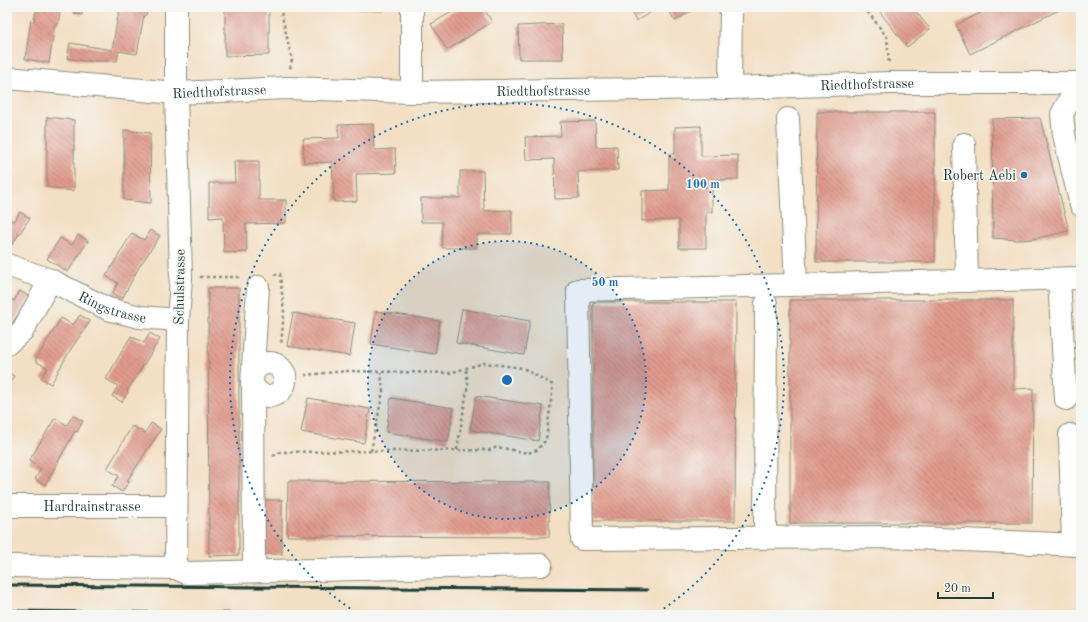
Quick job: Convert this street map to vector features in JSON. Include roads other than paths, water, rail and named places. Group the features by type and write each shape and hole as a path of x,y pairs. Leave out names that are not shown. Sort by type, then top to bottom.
{"street":[{"name":"Schulstrasse","path":"176,7 176,93 181,278 178,320 176,568"},
{"path":"412,7 412,92"},
{"path":"730,88 731,7"},
{"name":"Riedthofstrasse","path":"7,78 176,93 287,88 412,92 730,88 890,83 1080,84"},
{"path":"1080,84 1062,114 1064,135 1081,205"},
{"path":"788,119 796,284"},
{"path":"964,144 967,280"},
{"name":"Ringstrasse","path":"7,265 50,280 108,309 140,317 178,320"},
{"path":"1070,435 1077,545 889,537 582,539 578,290 1081,278"},
{"path":"1059,279 1066,399"},
{"path":"7,344 23,330 50,280"},
{"path":"254,571 255,465 253,380 258,288"},
{"path":"765,538 766,304"},
{"name":"Hardrainstrasse","path":"7,506 176,506"},
{"path":"7,566 176,568 187,572 541,565"}],"railway":[{"path":"7,585 647,590"},
{"path":"7,611 364,615"}],"place":[{"name":"Robert Aebi","path":"1024,175"}]}
